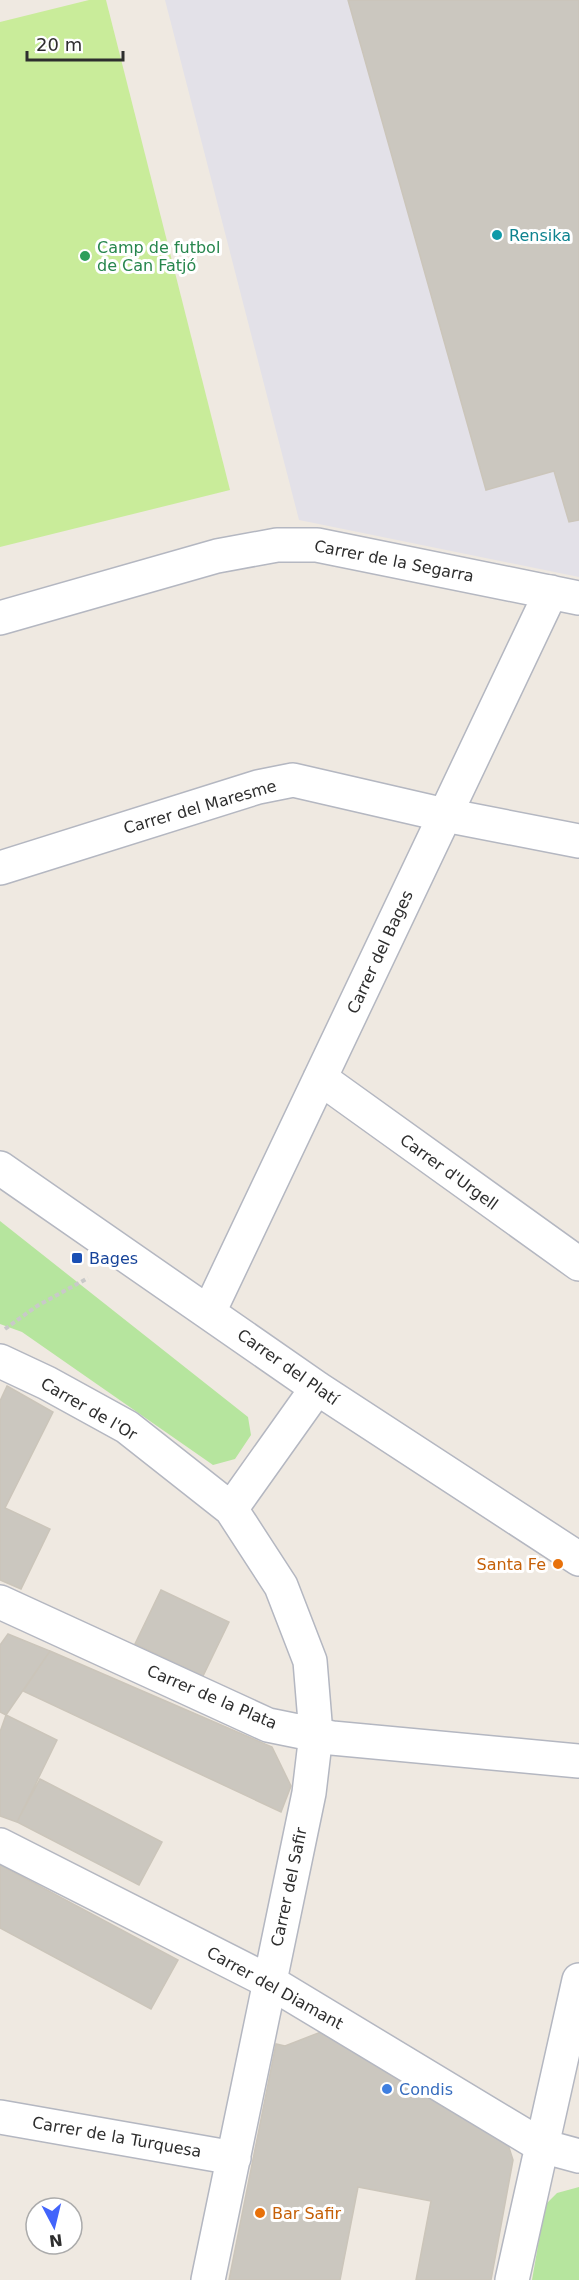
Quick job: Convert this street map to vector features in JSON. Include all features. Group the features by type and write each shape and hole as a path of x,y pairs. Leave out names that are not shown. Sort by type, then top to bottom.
{"street":[{"name":"Carrer de la Segarra","path":"0,618 218,556 277,545 317,545 565,595"},
{"name":"Carrer del Bages","path":"209,1312 445,815 565,595"},
{"name":"Carrer del Maresme","path":"0,868 258,787 293,780 445,815 579,842"},
{"name":"Carrer d'Urgell","path":"320,1078 579,1264"},
{"name":"Carrer del Platí","path":"0,1168 317,1388 579,1559"},
{"name":"Carrer de l'Or","path":"1,1346 47,1383 127,1426 231,1509"},
{"path":"231,1509 317,1388"},
{"name":"Carrer del Safir","path":"208,2280 309,1792 316,1734 310,1661 281,1586 231,1509"},
{"name":"Carrer de la Plata","path":"0,1602 268,1725 332,1738 579,1761"},
{"name":"Carrer del Diamant","path":"0,1845 270,1982 542,2146 579,2156"},
{"path":"512,2280 579,1980"},
{"name":"Carrer de la Turquesa","path":"0,2117 234,2158"}],"path":[{"path":"1,1346 37,1306 88,1278"}],"shaded area":[{"path":"165,0 579,0 579,577 299,520"}],"green space":[{"name":"Camp de futbol de Can Fatjó","path":"89,0 106,0 230,490 0,547 0,22"},
{"path":"0,1221 248,1417 251,1435 235,1459 213,1465 22,1332 0,1324"},
{"path":"579,2187 579,2280 532,2280 545,2205 557,2193"}],"building":[{"name":"Rensika","path":"348,0 579,0 579,520 569,522 554,471 486,490"},
{"path":"7,1386 53,1412 5,1508 50,1529 21,1589 0,1580 0,1401"},
{"path":"161,1590 229,1622 203,1676 135,1644"},
{"path":"8,1634 50,1651 6,1715 0,1712 0,1645"},
{"path":"50,1651 272,1747 291,1786 281,1812 23,1691"},
{"path":"6,1715 57,1740 17,1822 0,1816 0,1732"},
{"path":"40,1779 162,1842 139,1885 17,1822"},
{"path":"0,1865 178,1960 151,2009 0,1928"},
{"path":"326,2030 505,2135 513,2160 491,2280 416,2280 431,2201 358,2187 340,2280 229,2280 276,2044 285,2046"}],"place":[{"name":"Rensika","path":"497,235"},
{"name":"Camp de futbol de Can Fatjó","path":"85,256"},
{"name":"Bages","path":"77,1258"},
{"name":"Santa Fe","path":"558,1564"},
{"name":"Condis","path":"387,2089"},
{"name":"Bar Safir","path":"260,2213"}]}
